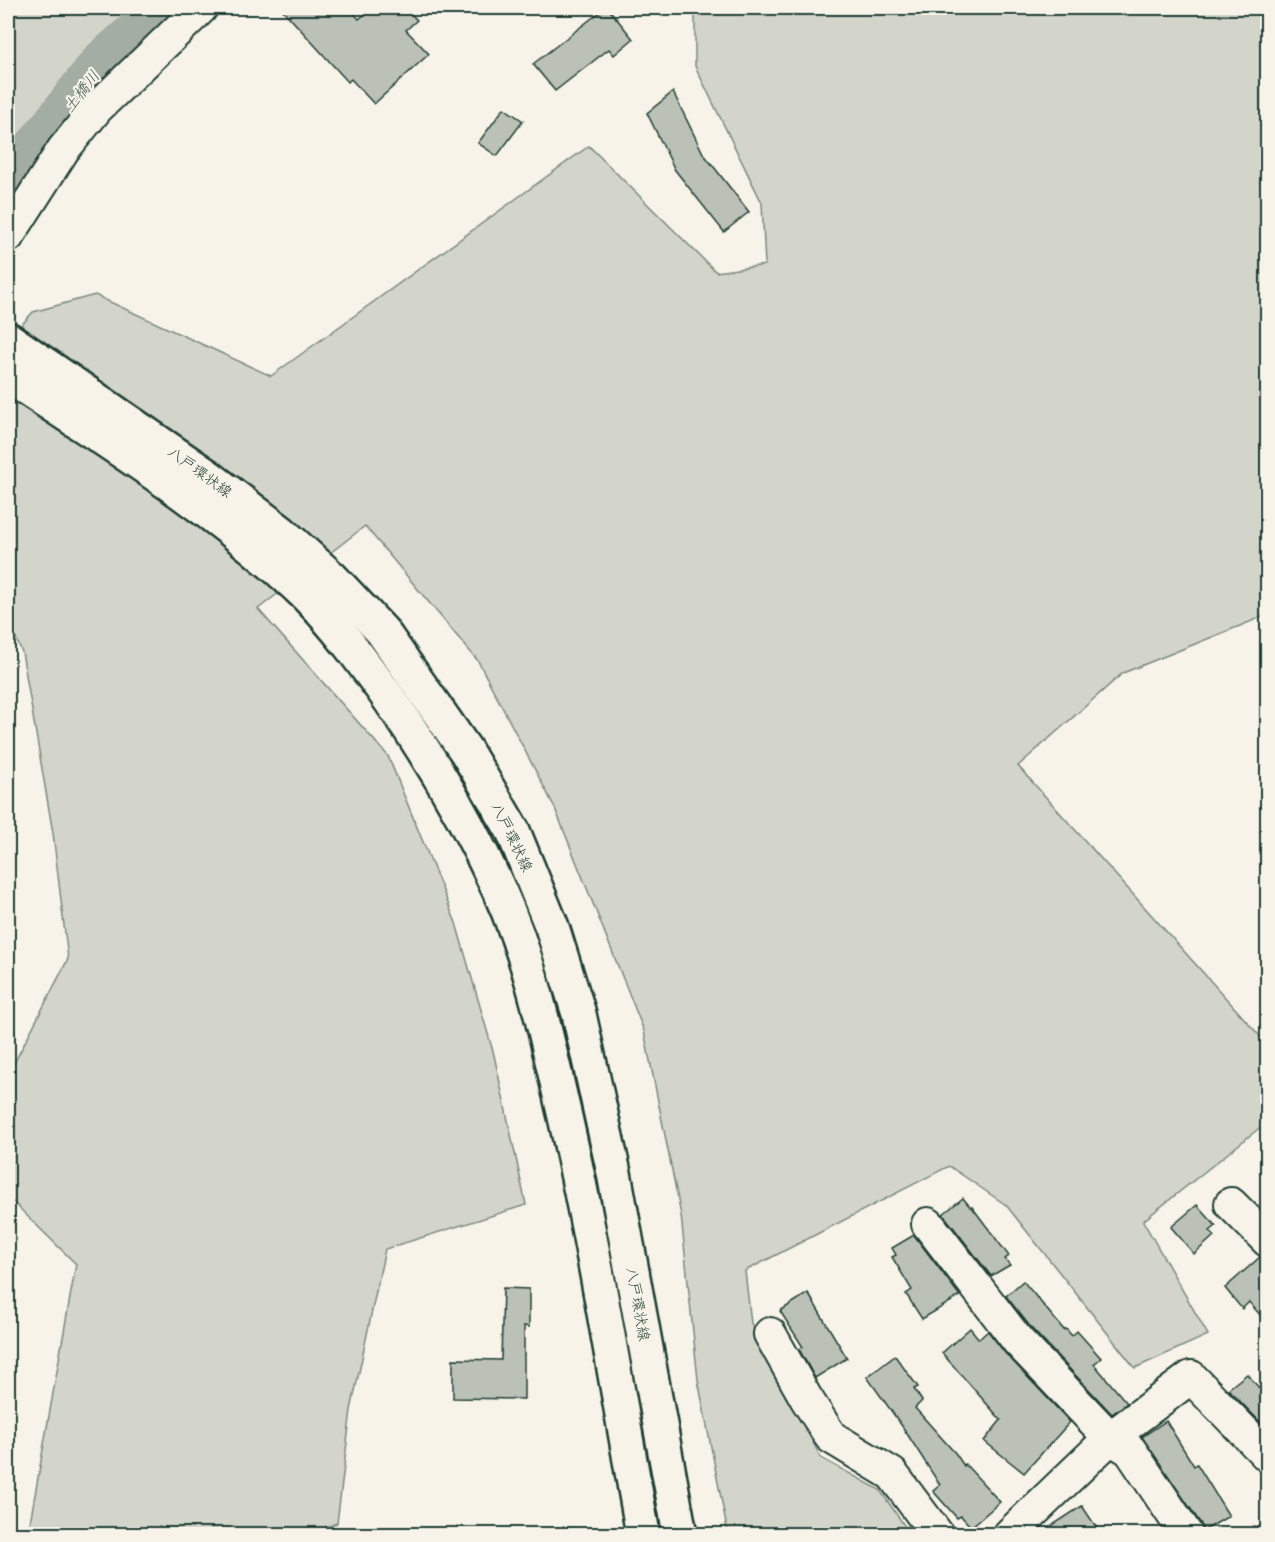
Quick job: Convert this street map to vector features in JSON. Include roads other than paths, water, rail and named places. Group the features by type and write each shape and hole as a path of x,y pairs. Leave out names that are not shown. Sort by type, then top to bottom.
{"main road":[{"name":"八戸環状線","path":"8,339 208,477 272,525 332,578 382,632 466,751 513,831 552,927 579,1014 614,1173 680,1534"},
{"name":"八戸環状線","path":"8,376 146,468 244,541 306,595 356,653 415,735 458,805 500,892 537,994 585,1206 643,1534"}],"street":[{"path":"8,236 63,150 97,108 201,8"},
{"path":"1231,1204 1268,1241"},
{"path":"928,1224 1018,1341 1110,1438 1130,1450 1186,1534"},
{"path":"770,1334 831,1437 892,1474 937,1534"},
{"path":"1010,1534 1110,1438 1191,1377 1268,1456"}],"waterway":[{"name":"土橋川","path":"8,185 103,63 166,8"}]}
